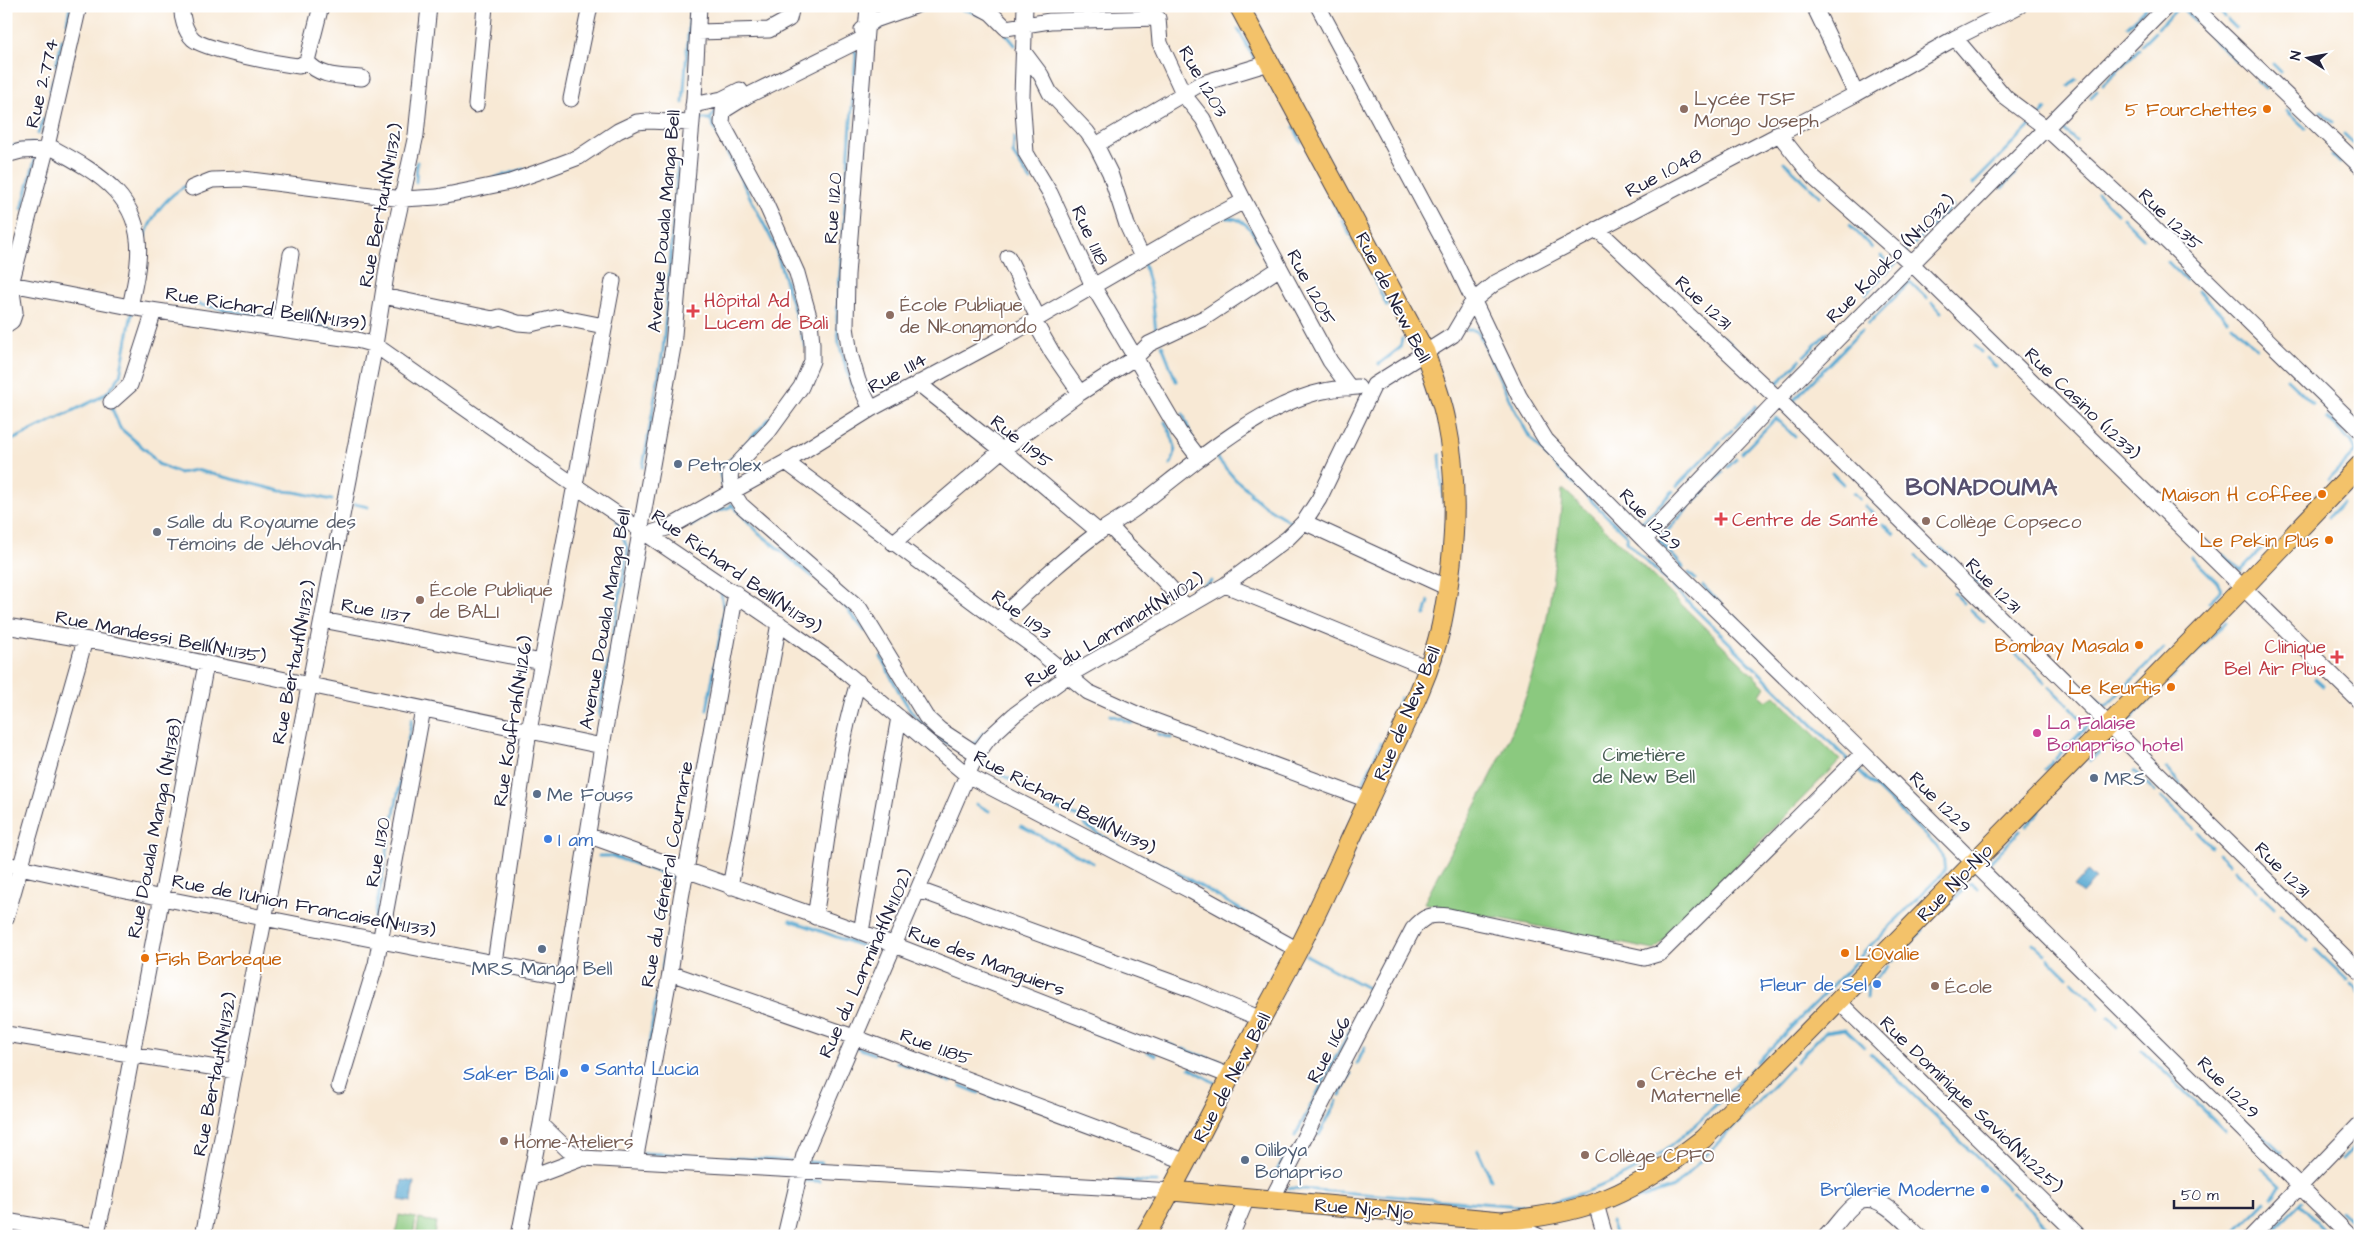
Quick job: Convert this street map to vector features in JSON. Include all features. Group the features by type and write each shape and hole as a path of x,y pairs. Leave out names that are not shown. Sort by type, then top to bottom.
{"main road":[{"name":"Rue de New Bell","path":"1145,1236 1173,1191 1230,1076 1298,950 1332,881 1428,668 1440,629 1448,588 1455,513 1454,479 1446,421 1425,352 1239,6"},
{"name":"Rue Njo-Njo","path":"1173,1191 1501,1221 1543,1217 1596,1204 1647,1180 1703,1139 2243,588 2360,465"}],"street":[{"name":"Rue 2.774","path":"9,283 46,148 79,6"},
{"path":"182,13 188,32 202,44 286,65 299,66 307,61 321,6"},
{"name":"Rue Bertaut(N°1.132)","path":"202,1236 266,917 308,686 375,345 393,236 403,199 420,110 429,6"},
{"path":"476,105 485,6"},
{"path":"571,100 590,6"},
{"name":"Avenue Douala Manga Bell","path":"519,1236 541,1124 602,746 644,532 675,327 692,123 699,6"},
{"path":"698,32 769,30 787,21 792,6"},
{"name":"Rue 1.120","path":"868,6 846,320 850,354 858,381 871,409"},
{"path":"915,6 875,20 865,32 723,111 722,117 726,130 765,202 797,273 807,306 812,344 812,361 802,387 774,426 731,471 729,477 733,491 741,505 864,613 917,704 932,724 977,754"},
{"name":"Rue 1.203","path":"978,6 991,12 1006,28 1050,21 1161,12 1160,43 1184,95 1203,119 1244,201"},
{"name":"Rue 1.118","path":"1025,6 1023,106 1026,153 1050,193 1092,286 1179,432 1198,458"},
{"name":"Rue 1.229","path":"1318,6 1451,254 1523,404 1539,431 1565,462 1863,753 2350,1236"},
{"path":"1814,6 1856,94"},
{"name":"Rue 1.048","path":"1425,352 1453,335 1473,301 1495,282 1856,94 1955,38 2018,6"},
{"name":"Rue Koloko (N°1.032)","path":"1644,540 1778,400 2167,6"},
{"path":"2193,6 2360,166"},
{"path":"693,105 722,99 865,32"},
{"name":"Rue 1.235","path":"1955,38 2006,98 2046,128 2143,218 2360,430"},
{"path":"1023,51 1041,75 1050,94 1087,132 1096,145 1110,173 1127,225 1142,257"},
{"path":"307,61 313,70 325,74 362,78"},
{"path":"1096,145 1208,81 1270,63"},
{"path":"192,188 212,180 243,179 403,199 447,196 510,182 579,157 618,131 636,122 648,120 692,123"},
{"name":"Rue Casino (1.233)","path":"1778,134 1814,177 1913,265 2360,702"},
{"path":"6,155 21,150 46,148 87,166 111,184 130,212 139,251 130,307"},
{"name":"Rue 1.114","path":"644,532 670,526 786,462 871,409 1036,319 1142,257 1244,201"},
{"name":"Rue 1.205","path":"1244,201 1330,361 1350,388"},
{"name":"Rue 1.231","path":"1597,230 1778,400 2360,972"},
{"path":"279,328 291,254"},
{"path":"1008,256 1053,354 1080,393"},
{"path":"893,543 1002,450 1080,393 1136,357 1149,344 1204,318 1280,268"},
{"name":"Rue Koufrah(N°1.126)","path":"495,963 529,731 612,281"},
{"path":"6,325 12,321 15,312 9,283"},
{"name":"Rue Richard Bell(N°1.139)","path":"9,283 130,307 357,340 375,345 574,484 779,623 858,682 967,774 1191,891 1298,950"},
{"path":"383,296 493,319 500,317 524,324 559,316 604,326"},
{"path":"112,402 130,385 154,311"},
{"path":"998,620 1047,574 1198,458 1241,430 1292,402 1324,391 1374,385 1425,352"},
{"name":"Rue 1.195","path":"918,383 1127,546 1166,582 1185,608"},
{"name":"Rue du Larminat(N°1.102)","path":"785,1236 799,1170 854,1037 977,754 1001,726 1069,676 1225,586 1270,553 1304,522 1330,478 1374,385"},
{"name":"Rue 1.193","path":"786,462 998,620 1088,692 1139,715 1368,800"},
{"path":"1304,522 1448,588"},
{"path":"1225,586 1428,668"},
{"name":"Rue du Général Cournarie","path":"634,1161 670,973 686,872 736,593"},
{"name":"Rue 1.137","path":"322,620 542,662"},
{"path":"730,887 779,623"},
{"name":"Rue Mandessi Bell(N°1.135)","path":"6,626 118,645 602,746"},
{"path":"6,918 22,867 84,640"},
{"name":"Rue Douala Manga (N°1.138)","path":"96,1236 104,1207 131,1053 206,664"},
{"path":"816,917 849,714 858,682"},
{"name":"Rue 1.130","path":"339,1086 370,988 381,940 423,709"},
{"path":"861,932 899,717"},
{"name":"Rue 1.166","path":"1272,1199 1413,929 1423,918 1436,914 1449,916 1644,958 1654,957 1687,928 1863,753"},
{"name":"Rue des Manguiers","path":"587,835 686,872 861,932 1230,1076"},
{"name":"Rue de l'Union Francaise(N°1.133)","path":"6,864 162,898 565,977"},
{"path":"919,890 1193,990 1261,1019"},
{"name":"Rue 1.185","path":"670,973 854,1037 1187,1162"},
{"name":"Rue Dominique Savio(N°1.225)","path":"1838,1001 2079,1236"},
{"path":"6,1034 235,1071"},
{"path":"541,1124 568,1150 583,1158"},
{"path":"2252,1236 2360,1124"},
{"path":"530,1178 583,1158 1173,1191"},
{"path":"1231,1236 1247,1198"},
{"path":"1826,1236 1858,1202 1865,1199 1875,1200 1884,1205 1918,1236"},
{"path":"1596,1204 1605,1236"},
{"path":"6,1221 96,1236"},
{"path":"1501,1221 1538,1236"}],"green space":[{"name":"Cimetière de New Bell","path":"1562,490 1583,507 1765,687 1760,695 1767,701 1775,696 1840,760 1654,950 1424,903 1501,755 1527,694 1541,648 1551,593"},
{"path":"399,1215 416,1218 413,1236 395,1236"},
{"path":"419,1219 436,1222 434,1236 416,1236"}],"water":[{"path":"2088,871 2096,879 2082,894 2074,887"},
{"path":"402,1180 414,1182 411,1202 399,1200"}],"waterway":[{"path":"67,22 70,6"},
{"path":"2128,26 2148,6"},
{"path":"2180,6 2196,22"},
{"path":"2158,28 2180,6"},
{"path":"2214,6 2225,17"},
{"path":"919,10 949,7 979,15"},
{"path":"683,103 690,11"},
{"path":"2228,20 2236,28"},
{"path":"877,29 888,23"},
{"path":"2202,28 2236,61"},
{"path":"1238,29 1256,62"},
{"path":"2142,45 2155,32"},
{"path":"1006,34 1015,45"},
{"path":"56,65 62,40"},
{"path":"852,387 839,343 837,317 856,54 854,49"},
{"path":"2103,85 2139,49"},
{"path":"2273,64 2281,72"},
{"path":"50,91 53,79"},
{"path":"2069,86 2076,79"},
{"path":"2257,81 2265,89"},
{"path":"2091,97 2097,91"},
{"path":"710,119 719,107"},
{"path":"2041,115 2046,109"},
{"path":"2287,111 2305,128"},
{"path":"2321,111 2333,122"},
{"path":"38,134 43,119"},
{"path":"701,119 710,119"},
{"path":"710,119 774,244 805,346"},
{"path":"2067,121 2063,125 2063,129 2076,141"},
{"path":"1973,184 2032,124"},
{"path":"1294,127 1301,142"},
{"path":"2344,134 2360,149"},
{"path":"1014,138 1013,154 1031,181"},
{"path":"6,147 35,143"},
{"path":"2332,155 2340,163"},
{"path":"22,209 35,159"},
{"path":"416,182 417,162"},
{"path":"643,467 663,350 678,162"},
{"path":"1784,162 1820,196"},
{"path":"494,178 524,169"},
{"path":"2002,188 2017,172"},
{"path":"144,239 151,222 161,207 173,194 189,184"},
{"path":"2097,193 2117,213"},
{"path":"1332,201 1340,215"},
{"path":"2138,202 2163,227"},
{"path":"1906,252 1952,206"},
{"path":"1227,218 1235,219 1248,227 1258,241 1269,264"},
{"path":"2123,218 2143,238"},
{"path":"1342,220 1350,235"},
{"path":"1850,225 1872,248"},
{"path":"1352,239 1358,249"},
{"path":"1881,256 1890,265"},
{"path":"1886,273 1898,261"},
{"path":"2168,262 2186,280"},
{"path":"1144,263 1152,296 1156,332"},
{"path":"1372,275 1387,306"},
{"path":"1866,294 1881,278"},
{"path":"1868,324 1910,282 1927,298"},
{"path":"2198,291 2227,320"},
{"path":"185,302 277,319"},
{"path":"1932,303 1941,312"},
{"path":"6,443 99,398 110,390 120,376 132,312"},
{"path":"286,320 334,329"},
{"path":"2232,325 2256,348"},
{"path":"1467,330 1474,330 1479,333 1513,407 1529,436 1549,459 1627,536 1627,542 1846,760"},
{"path":"1797,406 1793,401 1862,330"},
{"path":"1804,356 1828,332"},
{"path":"1723,337 1737,350"},
{"path":"1379,364 1400,348 1402,339"},
{"path":"1162,345 1176,381"},
{"path":"1975,346 1981,352"},
{"path":"1987,358 1996,367"},
{"path":"1773,388 1800,360"},
{"path":"2287,379 2313,404"},
{"path":"111,406 120,428 147,451 158,464 179,473 196,470 281,491 332,500"},
{"path":"1735,427 1756,406"},
{"path":"1183,414 1192,438"},
{"path":"723,486 720,474 724,466 771,417"},
{"path":"1742,453 1776,418 1795,437"},
{"path":"2327,418 2351,442 2355,452 2329,479"},
{"path":"1165,422 1175,448 1170,465"},
{"path":"1724,438 1732,430"},
{"path":"1677,486 1721,441"},
{"path":"1214,455 1236,480 1251,492 1250,494 1294,524"},
{"path":"1440,455 1443,500"},
{"path":"1728,467 1736,459"},
{"path":"1185,479 1204,464"},
{"path":"1716,480 1723,472"},
{"path":"1832,473 1843,484"},
{"path":"1694,502 1709,486"},
{"path":"2356,489 2360,486"},
{"path":"1638,526 1673,491"},
{"path":"1853,493 1859,499"},
{"path":"2328,518 2342,503"},
{"path":"355,504 368,507"},
{"path":"731,504 759,533 813,577"},
{"path":"1865,506 1873,513"},
{"path":"691,526 711,513 730,507"},
{"path":"1683,567 1659,540 1689,507"},
{"path":"599,716 628,550 617,521"},
{"path":"1883,524 1894,534"},
{"path":"2223,555 2241,570 2264,546"},
{"path":"1941,548 1957,563"},
{"path":"1916,556 1927,567"},
{"path":"2191,556 2217,582 2221,590 2209,602"},
{"path":"1689,573 1695,579"},
{"path":"1974,579 1981,586"},
{"path":"1184,597 1211,581"},
{"path":"1703,586 1723,606"},
{"path":"707,710 724,613 721,592"},
{"path":"1954,593 1964,603"},
{"path":"1425,615 1429,601"},
{"path":"842,603 865,631"},
{"path":"1970,609 1984,622"},
{"path":"1734,616 1764,646"},
{"path":"2182,667 2226,622"},
{"path":"1767,649 1774,656"},
{"path":"2089,692 2105,707 2163,649"},
{"path":"2016,654 2045,682"},
{"path":"881,657 909,708 927,728 952,746"},
{"path":"2060,665 2084,688"},
{"path":"2168,681 2176,673"},
{"path":"2315,679 2323,686"},
{"path":"1800,681 1809,690"},
{"path":"2049,687 2068,705"},
{"path":"1390,722 1400,698"},
{"path":"2129,720 2147,702"},
{"path":"2071,708 2087,725"},
{"path":"1110,715 1124,719"},
{"path":"372,931 412,719"},
{"path":"1124,720 1132,723"},
{"path":"2056,758 2087,726"},
{"path":"972,747 984,732"},
{"path":"1158,734 1171,738"},
{"path":"1374,758 1381,743"},
{"path":"2090,761 2105,746"},
{"path":"2045,769 2053,761"},
{"path":"1356,789 1362,785 1372,763"},
{"path":"981,764 1049,800 1056,808 1081,818 1086,826 1119,846"},
{"path":"1855,770 1857,769 1936,846 1943,856 1945,871 1889,927"},
{"path":"2166,769 2181,784"},
{"path":"2134,771 2140,777"},
{"path":"2144,781 2155,791"},
{"path":"2161,798 2194,829"},
{"path":"976,804 989,811"},
{"path":"2026,826 2040,811"},
{"path":"1021,826 1093,863"},
{"path":"1990,862 2020,831"},
{"path":"2198,833 2211,846"},
{"path":"2219,854 2229,864"},
{"path":"599,856 612,856 675,878 675,886"},
{"path":"1140,856 1168,867 1253,917"},
{"path":"2235,870 2241,876"},
{"path":"2243,878 2257,891"},
{"path":"1949,904 1970,883 1978,889"},
{"path":"2261,895 2274,908"},
{"path":"2281,915 2308,941"},
{"path":"790,920 864,947"},
{"path":"1295,1136 1405,928"},
{"path":"1873,944 1889,928"},
{"path":"1893,961 1923,930"},
{"path":"662,970 667,936"},
{"path":"1845,973 1873,943"},
{"path":"2033,943 2045,954"},
{"path":"2316,950 2347,980"},
{"path":"1306,955 1371,990"},
{"path":"1643,965 1655,964 1666,958"},
{"path":"2048,958 2067,977"},
{"path":"1867,998 1868,986 1888,966"},
{"path":"1757,1062 1845,973"},
{"path":"2072,981 2100,1008"},
{"path":"2351,984 2360,993"},
{"path":"647,1056 657,995"},
{"path":"2109,1017 2117,1026"},
{"path":"1825,1032 1845,1029 1864,1047"},
{"path":"1092,1031 1130,1046"},
{"path":"1803,1054 1825,1032"},
{"path":"1163,1042 1176,1047"},
{"path":"856,1047 874,1054"},
{"path":"1357,1064 1365,1047"},
{"path":"1183,1049 1213,1060 1220,1060"},
{"path":"2142,1050 2225,1131"},
{"path":"1148,1052 1156,1055"},
{"path":"1796,1062 1804,1054"},
{"path":"1871,1054 1880,1062"},
{"path":"897,1062 951,1082"},
{"path":"1880,1062 1901,1083"},
{"path":"1749,1071 1753,1067"},
{"path":"1777,1082 1791,1067"},
{"path":"1190,1068 1215,1083"},
{"path":"1340,1095 1351,1074"},
{"path":"1289,1188 1520,1206 1555,1201 1603,1185 1648,1162 1686,1133 1742,1078"},
{"path":"1731,1130 1777,1082"},
{"path":"1901,1083 2008,1188"},
{"path":"961,1086 979,1093"},
{"path":"989,1096 998,1099"},
{"path":"1319,1135 1337,1101"},
{"path":"1715,1146 1731,1129"},
{"path":"2262,1134 2281,1152"},
{"path":"2342,1159 2360,1141"},
{"path":"1610,1208 1674,1187 1715,1146"},
{"path":"1478,1150 1491,1179"},
{"path":"644,1153 793,1161"},
{"path":"1274,1176 1285,1156"},
{"path":"808,1162 822,1163"},
{"path":"2262,1168 2281,1186 2272,1196"},
{"path":"1116,1180 1142,1182"},
{"path":"806,1181 819,1181"},
{"path":"1145,1182 1157,1182"},
{"path":"2012,1192 2057,1236"},
{"path":"2232,1236 2266,1201"},
{"path":"2267,1236 2302,1201"},
{"path":"2299,1204 2331,1236"},
{"path":"2340,1211 2357,1227"},
{"path":"1611,1222 1616,1236"}],"place":[{"name":"Lycée TSF Mongo Joseph","path":"1684,109"},
{"name":"5 Fourchettes","path":"2267,109"},
{"name":"Hôpital Ad Lucem de Bali","path":"693,311"},
{"name":"École Publique de Nkongmondo","path":"890,315"},
{"name":"Petrolex","path":"678,464"},
{"name":"Maison H coffee","path":"2322,494"},
{"name":"Centre de Santé","path":"1721,519"},
{"name":"Collège Copseco","path":"1926,521"},
{"name":"Salle du Royaume des Témoins de Jéhovah","path":"157,532"},
{"name":"Le Pekin Plus","path":"2329,540"},
{"name":"École Publique de BALI","path":"420,600"},
{"name":"Bombay Masala","path":"2139,645"},
{"name":"Clinique Bel Air Plus","path":"2337,657"},
{"name":"Le Keurtis","path":"2171,687"},
{"name":"La Falaise Bonapriso hotel","path":"2037,733"},
{"name":"MRS","path":"2094,778"},
{"name":"Me Fouss","path":"537,794"},
{"name":"I am","path":"548,839"},
{"name":"MRS Manga Bell","path":"542,949"},
{"name":"L'Ovalie","path":"1845,953"},
{"name":"Fish Barbeque","path":"145,958"},
{"name":"Fleur de Sel","path":"1877,984"},
{"name":"École","path":"1935,986"},
{"name":"Santa Lucia","path":"585,1068"},
{"name":"Saker Bali","path":"564,1073"},
{"name":"Crèche et Maternelle","path":"1641,1084"},
{"name":"Home-Ateliers","path":"504,1141"},
{"name":"Collège CPFO","path":"1585,1155"},
{"name":"Oilibya Bonapriso","path":"1245,1160"},
{"name":"Brûlerie Moderne","path":"1985,1189"}],"district":[{"name":"BONADOUMA","path":"1982,487"}]}
